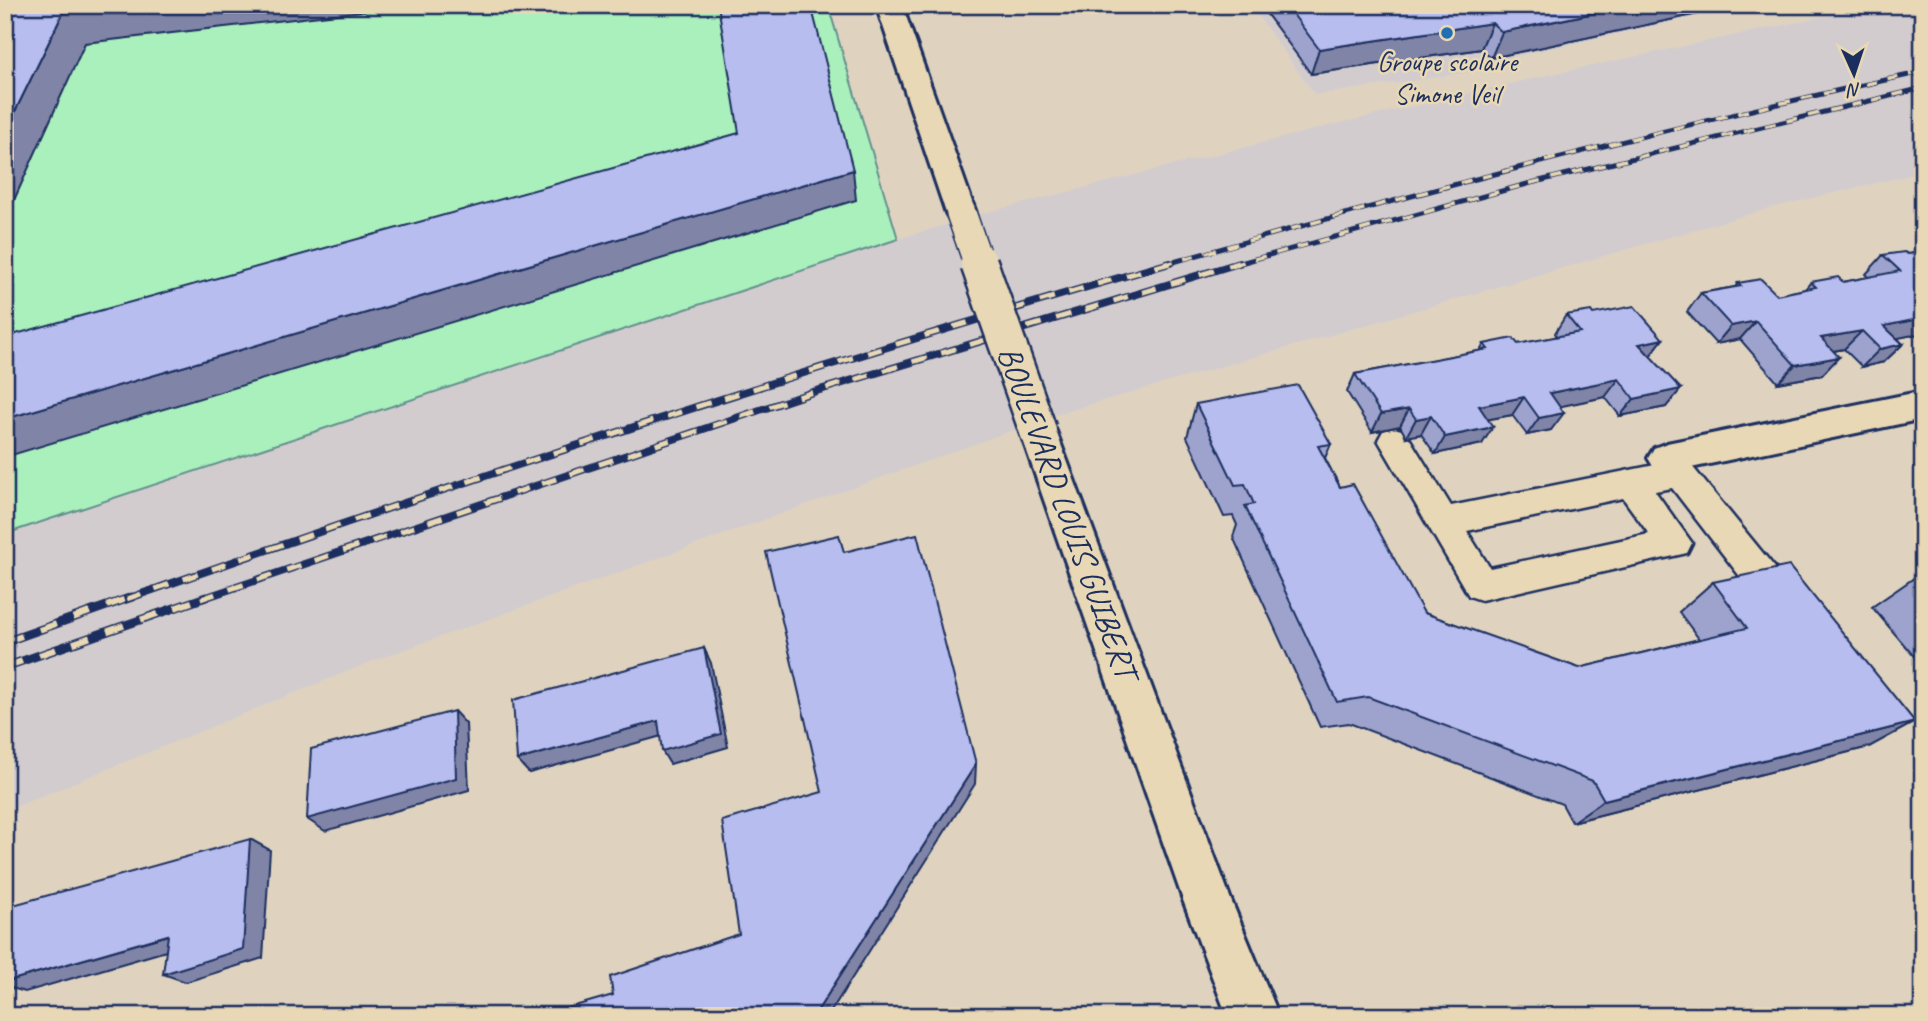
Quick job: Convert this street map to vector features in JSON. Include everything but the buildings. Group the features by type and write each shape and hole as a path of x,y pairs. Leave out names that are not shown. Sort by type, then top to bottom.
{"street":[{"name":"BOULEVARD LOUIS GUIBERT","path":"889,5 1038,431 1207,900 1253,1016"},
{"path":"1673,465 1923,405"}],"lane":[{"path":"1394,440 1481,585 1675,543 1630,483"},
{"path":"1443,522 1630,483 1673,465 1802,628"}],"shaded area":[{"name":"Groupe scolaire Simone Veil","path":"1250,5 1750,5 1498,60 1499,68 1315,95"},
{"path":"1878,5 1923,5 1923,172 1774,207 1058,414 373,661 5,811 5,534 984,213 1336,124 1548,75"}],"green space":[{"path":"5,5 828,5 898,239 5,534"}],"railway":[{"path":"1166,264 1542,162 1923,72"},
{"path":"1233,265 1531,183 1923,88"},
{"path":"201,599 810,393 1239,263"},
{"path":"127,599 646,423 907,341 1166,264"},
{"path":"5,642 132,597"},
{"path":"5,667 206,597"}],"place":[{"name":"Groupe scolaire Simone Veil","path":"1447,33"}]}
